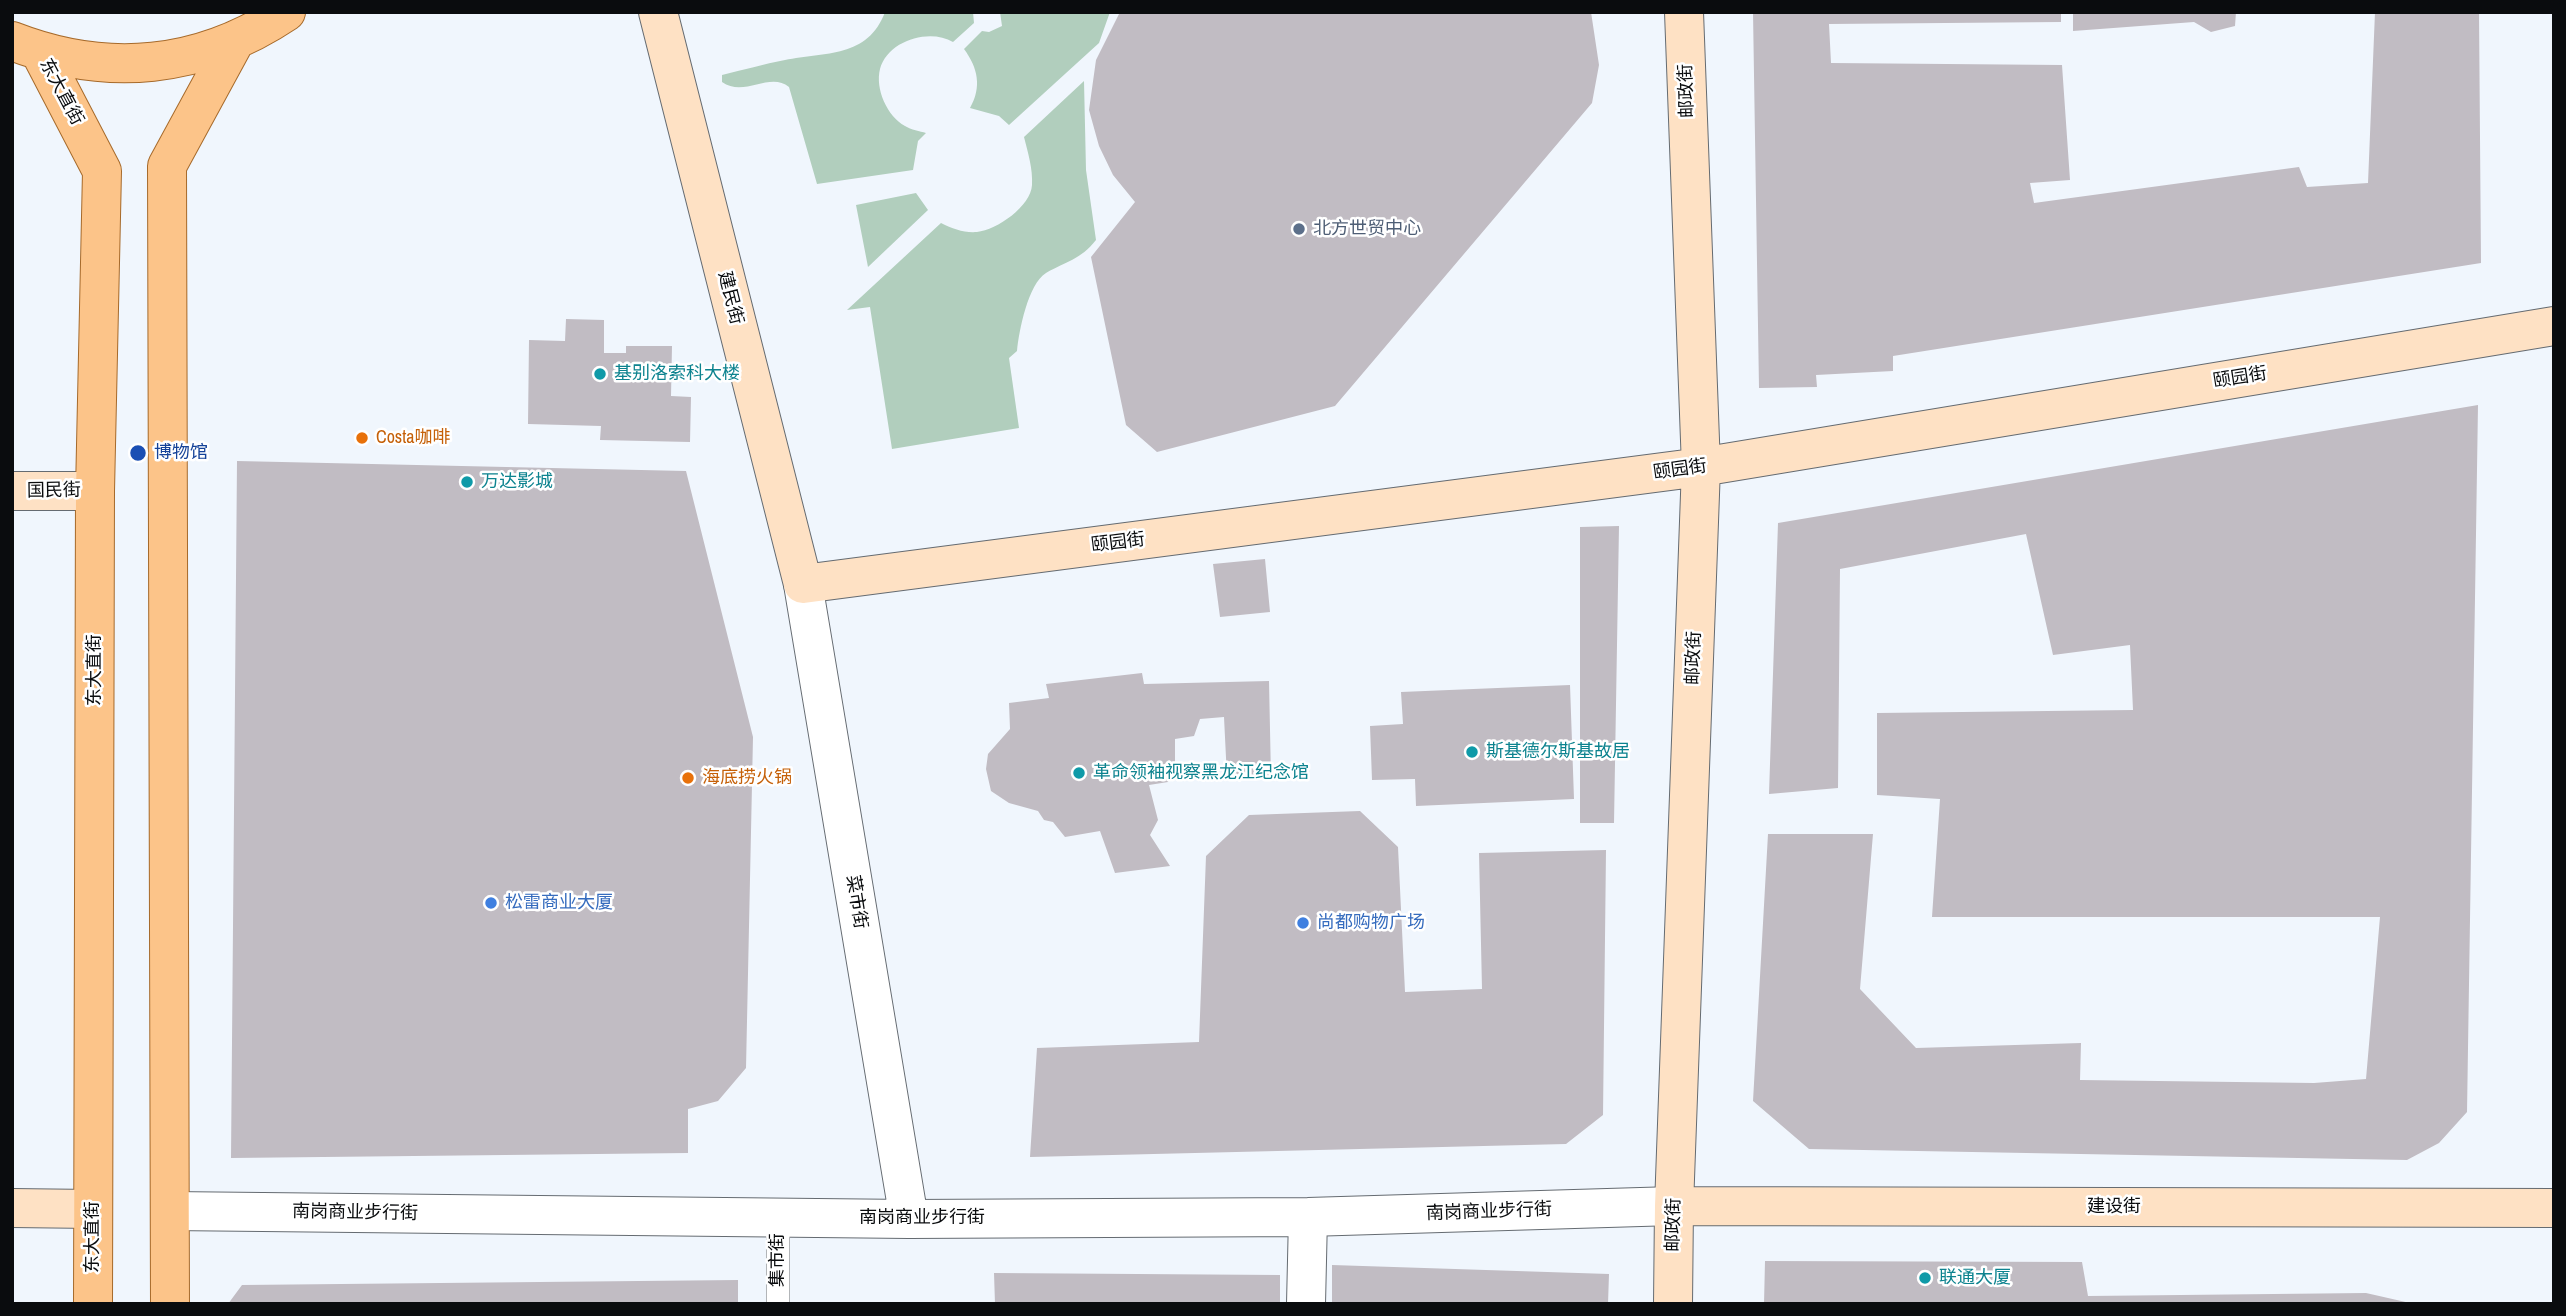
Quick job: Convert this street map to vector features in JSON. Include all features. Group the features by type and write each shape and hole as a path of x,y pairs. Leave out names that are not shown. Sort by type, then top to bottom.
{"main road":[{"path":"26,47 94,63 152,63 180,59 235,41 286,12"},
{"path":"170,1304 167,166 235,41"},
{"name":"东大直街","path":"26,47 102,171 95,491 93,1304"}],"street":[{"name":"建民街","path":"657,12 803,584"},
{"name":"邮政街","path":"1673,1304 1674,1206 1701,467 1684,12"},
{"name":"颐园街","path":"803,584 1701,467 2554,326"},
{"name":"国民街","path":"12,491 95,491"},
{"name":"菜市街","path":"803,584 909,1219"},
{"name":"南岗商业步行街","path":"170,1211 909,1219 1308,1217 1674,1206"},
{"name":"建设街","path":"1674,1206 2554,1208"},
{"path":"12,1208 93,1209"},
{"path":"1306,1304 1308,1217"}],"lane":[{"name":"集市街","path":"778,1217 778,1304"}],"green space":[{"path":"885,12 973,12 974,23 953,42 933,36 911,39 884,59 879,85 888,109 905,126 926,133 918,141 913,170 817,184 789,87 774,82 730,86 722,82 722,75 844,50 868,38"},
{"path":"1000,12 1110,12 1099,43 1009,125 999,116 970,108 976,93 977,78 973,63 964,49 982,31 989,32 1002,26"},
{"path":"1084,81 1086,170 1096,240 1079,256 1046,273 1029,297 1017,351 1009,358 1019,428 892,449 870,307 847,310 941,223 959,230 977,232 994,227 1012,216 1026,201 1032,185 1024,137"},
{"path":"916,193 928,210 868,267 856,205"}],"building":[{"name":"北方世贸中心","path":"1120,12 1591,12 1599,65 1592,103 1335,406 1157,452 1126,425 1091,257 1135,202 1113,175 1099,146 1089,110 1096,60"},
{"path":"1753,12 2061,12 2061,22 1829,24 1831,63 2062,65 2070,180 2030,183 2034,203 2299,167 2307,187 2368,183 2375,12 2479,12 2481,263 1893,356 1893,371 1816,375 1817,387 1759,388"},
{"path":"2073,12 2236,12 2235,26 2211,32 2194,22 2073,31"},
{"name":"基别洛索科大楼","path":"566,319 604,320 604,353 626,353 626,346 672,346 671,396 691,397 690,442 600,440 601,426 528,424 529,340 565,341"},
{"path":"2478,405 2467,1112 2439,1143 2407,1160 1809,1149 1753,1101 1768,834 1873,834 1860,989 1916,1048 2081,1043 2080,1080 2314,1083 2366,1079 2380,917 1932,917 1940,799 1877,795 1877,713 2133,710 2130,645 2053,655 2026,534 1840,569 1838,788 1769,794 1778,523"},
{"name":"松雷商业大厦","path":"237,461 686,471 753,737 746,1068 718,1101 688,1109 688,1153 231,1158"},
{"path":"1619,526 1614,823 1580,823 1580,527"},
{"path":"1265,559 1270,612 1220,617 1213,564"},
{"name":"革命领袖视察黑龙江纪念馆","path":"1142,673 1144,684 1269,681 1271,778 1227,778 1224,717 1200,719 1194,736 1175,739 1175,763 1168,782 1149,785 1158,820 1150,835 1170,866 1115,873 1100,831 1065,837 1053,822 1044,820 1038,811 1009,803 991,791 986,769 988,754 1010,729 1009,703 1049,698 1046,684"},
{"name":"斯基德尔斯基故居","path":"1570,685 1574,799 1416,806 1415,779 1372,780 1370,726 1403,724 1401,692"},
{"name":"尚都购物广场","path":"1360,811 1398,847 1405,992 1482,989 1479,853 1606,850 1603,1115 1566,1144 1030,1157 1037,1048 1199,1042 1206,856 1249,815"},
{"name":"联通大厦","path":"1765,1261 2082,1262 2088,1296 2366,1293 2410,1303 1764,1304"},
{"path":"1332,1265 1609,1274 1608,1304 1332,1304"},
{"path":"994,1273 1280,1275 1280,1304 995,1304"},
{"path":"738,1280 738,1304 228,1304 242,1285"}],"place":[{"name":"北方世贸中心","path":"1299,229"},
{"name":"基别洛索科大楼","path":"600,374"},
{"name":"Costa咖啡","path":"362,438"},
{"name":"博物馆","path":"138,453"},
{"name":"万达影城","path":"467,482"},
{"name":"斯基德尔斯基故居","path":"1472,752"},
{"name":"革命领袖视察黑龙江纪念馆","path":"1079,773"},
{"name":"海底捞火锅","path":"688,778"},
{"name":"松雷商业大厦","path":"491,903"},
{"name":"尚都购物广场","path":"1303,923"},
{"name":"联通大厦","path":"1925,1278"}]}
